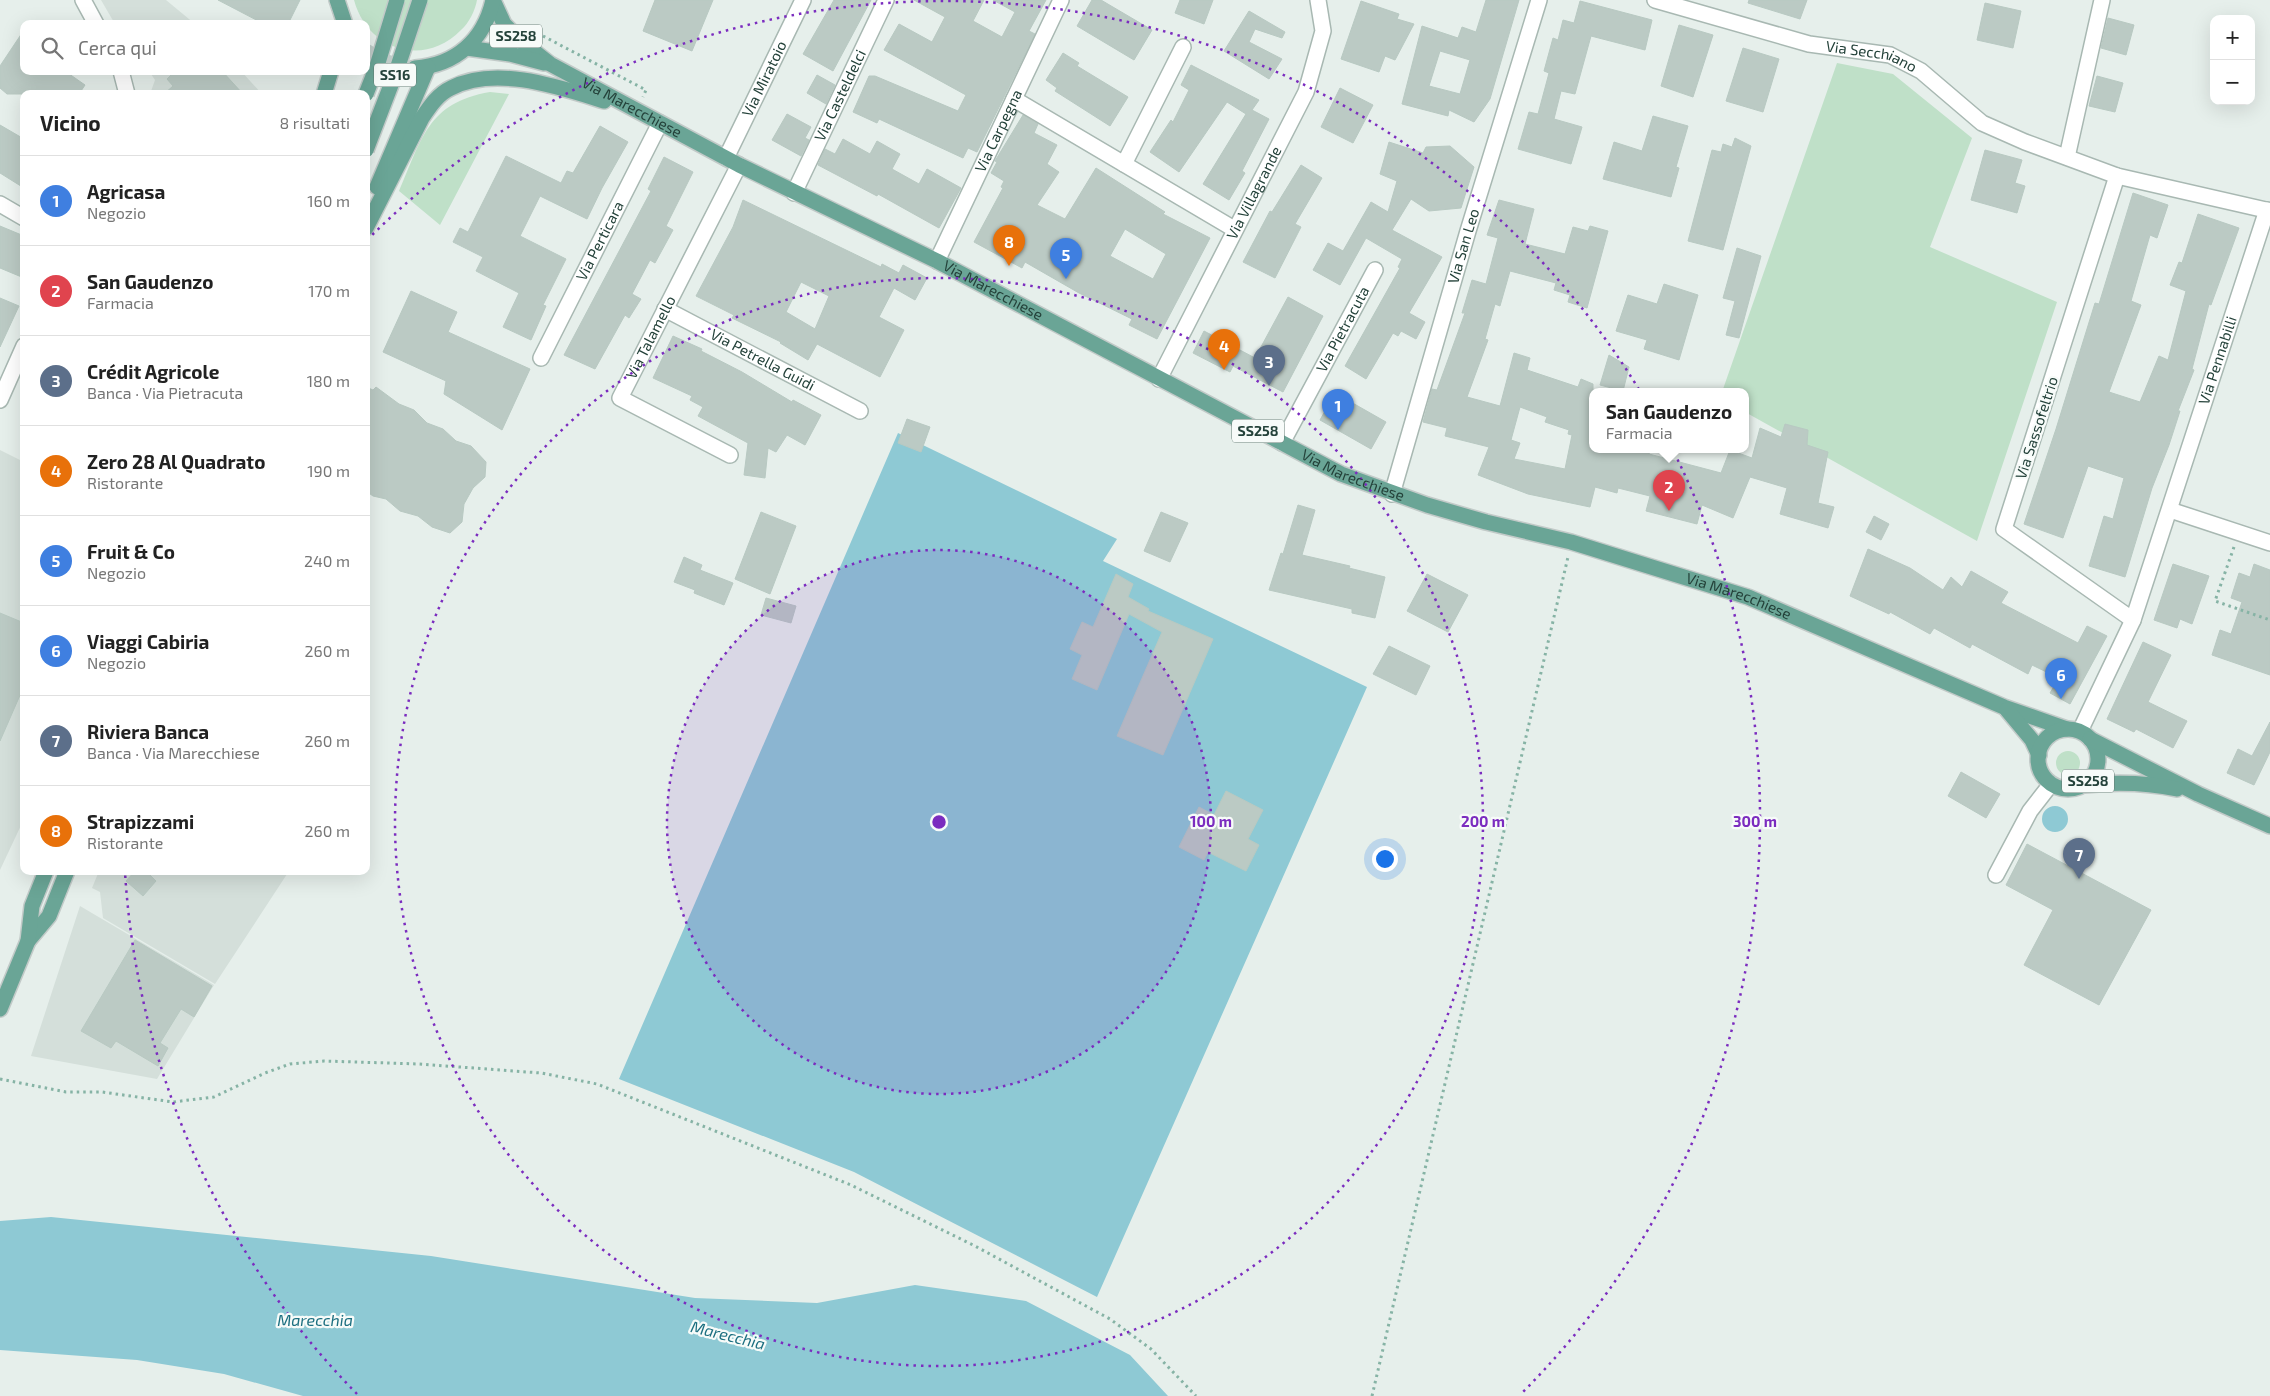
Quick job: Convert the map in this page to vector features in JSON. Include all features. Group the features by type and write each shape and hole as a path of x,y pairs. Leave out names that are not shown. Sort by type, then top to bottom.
{"main road":[{"path":"337,0 342,20"},
{"name":"SS16","path":"368,90 377,66 397,0"},
{"name":"SS16","path":"370,139 420,0"},
{"path":"370,204 422,67 448,60 467,48 485,24 493,0"},
{"name":"Via Marecchiese","path":"493,0 504,24 522,42 550,64 794,193 937,261 1342,474 1392,494 1486,522 1572,542 1748,597 2004,707 2079,733 2198,794 2270,826"},
{"name":"Via Marecchiese","path":"467,48 510,54 550,64"},
{"path":"325,90 329,75"},
{"path":"370,220 422,118 433,101 451,88 475,80 516,79 553,86 636,111"},
{"name":"Via Marecchiese","path":"2004,707 2027,733 2038,755 2041,771 2051,784 2068,789 2084,785 2116,782 2150,784 2198,794"},
{"path":"2038,755 2048,737 2057,732 2079,733"},
{"name":"SS258","path":"2079,733 2095,746 2098,763 2095,772 2084,785"},
{"path":"0,1009 28,941 32,906 44,875"},
{"path":"28,941 49,916 65,875"}],"street":[{"path":"83,0 94,20"},
{"name":"Via Miratoio","path":"726,158 802,0"},
{"name":"Via Casteldelci","path":"794,193 886,0"},
{"name":"Via Carpegna","path":"937,261 1061,0"},
{"name":"Via Villagrande","path":"1159,379 1234,229 1306,92 1323,31 1318,0"},
{"name":"Via San Leo","path":"1392,494 1468,231 1539,0"},
{"name":"Via Secchiano","path":"1655,0 1809,44 1890,55 1922,71 1982,123 2117,176 2269,211"},
{"path":"2067,157 2102,0"},
{"path":"1124,164 1182,47"},
{"path":"122,75 126,90"},
{"path":"1014,99 1234,229"},
{"name":"Via Perticara","path":"541,358 660,123"},
{"name":"Via Talamello","path":"730,455 620,398 739,165"},
{"name":"Via Sassofeltrio","path":"2117,176 2004,529 2133,620"},
{"path":"0,204 20,216"},
{"name":"Via Pennabilli","path":"2079,733 2133,620 2269,211"},
{"name":"Via Pietracuta","path":"1282,443 1375,270"},
{"name":"Via Petrella Guidi","path":"665,309 860,411"},
{"path":"0,400 5,374 20,352"},
{"path":"2170,510 2270,543"},
{"path":"1996,875 2030,811 2051,784"}],"path":[{"path":"539,33 646,90 636,111"},
{"path":"2239,533 2215,601 2270,620"},
{"path":"1372,1396 1572,542"},
{"path":"0,1079 66,1092 102,1092 173,1102 214,1097 265,1072 290,1064 324,1061 419,1064 541,1074 597,1084 851,1185 975,1246 1110,1319 1151,1349 1196,1396"}],"shaded area":[{"path":"101,0 166,0 190,20 113,20"},
{"path":"152,75 245,75 258,90 151,90 155,80"},
{"path":"0,450 20,460 20,828 0,870"},
{"path":"97,875 286,875 215,984 103,918 100,892 92,888"},
{"path":"80,906 214,985 157,1079 31,1056"}],"green space":[{"path":"354,0 477,0 467,24 446,42 430,49 414,51 398,48 384,41 371,31 370,20 363,20"},
{"path":"1837,63 1893,74 1972,138 1930,247 2057,302 1977,541 1749,414 1749,388 1723,388"},
{"path":"490,92 509,94 440,225 399,191 421,140 440,114 452,105 469,97"},
{"path":"2068,751 2077,754 2080,763 2077,772 2068,775 2059,772 2056,763 2059,754"}],"water":[{"path":"898,433 1117,539 1103,561 1367,687 1097,1297 854,1172 619,1079"},
{"path":"2055,806 2064,810 2068,819 2064,828 2055,832 2046,828 2042,819 2046,810"},
{"name":"Marecchia","path":"51,1217 431,1256 695,1298 817,1303 915,1285 1026,1301 1130,1355 1168,1396 303,1396 224,1374 137,1360 0,1350 0,1221"}],"building":[{"path":"218,0 300,0 290,20 256,20"},
{"path":"655,0 713,0 692,51 643,31"},
{"path":"834,0 871,0 833,71 803,54"},
{"path":"914,0 984,0 973,21 1002,37 1015,12 993,0 1046,0 1029,31 1035,34 977,152 968,148 963,158 879,119 877,123 853,112 869,76 875,76 958,111 966,95 884,50 899,24 932,42 945,17"},
{"path":"1092,0 1101,0 1152,30 1134,60 1077,26"},
{"path":"1180,0 1213,0 1204,24 1175,13"},
{"path":"1486,0 1519,0 1490,99 1474,122 1449,110 1448,116 1402,104 1422,26 1458,38 1462,27 1476,32","holes":["1440,51 1470,60 1460,94 1429,86"]},
{"path":"1749,0 1807,0 1800,19 1748,3"},
{"path":"1361,1 1399,14 1397,19 1414,24 1395,60 1385,56 1379,72 1341,59"},
{"path":"1580,1 1652,20 1645,50 1591,36 1575,94 1561,91 1554,119 1582,127 1571,164 1518,149 1529,112 1538,114 1549,73 1544,71 1553,38 1558,40 1563,20 1574,23"},
{"path":"1985,3 2021,11 2013,48 1977,40"},
{"path":"1249,11 1285,32 1282,38 1255,29 1249,42 1282,59 1269,79 1224,51"},
{"path":"2108,18 2134,25 2126,55 2101,48"},
{"path":"1679,25 1713,35 1693,97 1661,86"},
{"path":"20,36 20,75 71,75 85,85 82,90 20,90 20,94 7,94 0,88 0,66"},
{"path":"1743,48 1779,59 1763,112 1726,101"},
{"path":"1063,53 1079,63 1077,66 1128,97 1110,126 1055,91 1057,88 1046,80"},
{"path":"1191,65 1259,100 1252,110 1269,119 1242,171 1245,173 1229,200 1203,184 1246,114 1227,102 1179,172 1150,152 1171,120 1173,122 1189,90 1181,85"},
{"path":"171,75 226,75 239,90 168,90 173,86 167,79"},
{"path":"817,75 835,85 826,104 807,93"},
{"path":"2097,76 2123,83 2115,112 2089,106"},
{"path":"1340,88 1373,105 1353,143 1321,127"},
{"path":"787,114 811,127 805,138 809,140 801,156 772,140"},
{"path":"1023,115 1038,124 1034,133 1057,145 1047,164 1059,172 1037,205 1065,219 1096,168 1165,212 1163,214 1210,238 1157,339 1129,325 1132,319 1079,293 1025,262 1022,268 974,242 1003,188 1001,187 1004,181 991,173 997,162 995,161","holes":["1125,229 1166,254 1153,279 1110,256"]},
{"path":"1653,116 1688,126 1676,167 1679,168 1671,197 1603,179 1614,142 1642,151"},
{"path":"0,125 20,137 20,186 0,173"},
{"path":"600,126 628,142 587,219 540,196 520,236 566,259 543,305 546,306 531,340 503,327 519,293 476,271 483,257 453,242 460,228 468,232 506,156 561,183 567,171 573,173"},
{"path":"1735,138 1751,146 1723,250 1688,241 1712,150 1721,152 1723,144 1732,147"},
{"path":"843,139 870,154 877,141 900,154 892,169 919,184 927,169 961,188 939,228 878,194 877,196 818,165 825,149 835,154"},
{"path":"1389,142 1423,153 1426,147 1450,146 1474,167 1461,208 1429,211 1411,199 1392,230 1442,257 1409,313 1425,322 1416,339 1401,331 1398,336 1393,333 1366,379 1345,366 1400,268 1398,267 1402,259 1366,238 1340,285 1313,270 1328,243 1343,251 1371,202 1388,212 1397,181 1380,174"},
{"path":"1985,150 2022,160 2015,183 2025,186 2017,213 1971,200"},
{"path":"664,157 693,172 666,226 673,230 655,263 650,260 632,294 641,299 629,318 625,315 595,369 564,355 651,191 648,189"},
{"path":"1301,165 1322,178 1295,224 1301,227 1275,278 1243,262 1270,211 1272,212"},
{"path":"2133,193 2168,205 2157,238 2150,235 2131,301 2141,305 2109,392 2140,402 2159,356 2168,360 2186,291 2170,285 2179,262 2182,263 2198,214 2239,228 2211,305 2209,304 2192,369 2194,370 2178,411 2180,411 2169,445 2152,488 2125,577 2089,566 2104,516 2113,519 2124,478 2088,466 2063,538 2024,524 2095,303 2099,304"},
{"path":"743,200 881,267 882,264 899,273 903,265 927,278 915,300 894,288 879,317 904,330 880,377 817,344 808,360 781,342 732,318 734,315 696,296 733,227","holes":["801,282 829,296 815,329 786,312"]},
{"path":"1499,200 1534,209 1525,244 1565,254 1573,227 1588,231 1590,226 1608,231 1587,308 1568,302 1570,295 1554,290 1556,283 1510,271 1500,306 1495,304 1485,339 1488,340 1467,397 1500,406 1514,353 1530,358 1527,370 1578,387 1581,379 1593,384 1593,388 1589,388 1589,453 1649,453 1721,473 1729,453 1738,453 1752,458 1760,428 1781,437 1785,424 1808,430 1807,445 1828,452 1818,503 1834,507 1828,528 1780,514 1787,488 1750,477 1733,518 1702,505 1697,524 1646,511 1650,496 1618,488 1617,493 1595,487 1590,507 1528,494 1478,475 1489,447 1445,436 1447,428 1423,422 1432,389 1437,390 1465,313 1462,313 1472,280 1486,284 1498,238 1487,235","holes":["1520,407 1547,417 1545,422 1569,430 1568,434 1572,435 1565,469 1514,459 1520,443 1511,440"]},
{"path":"0,226 20,234 20,276 0,268"},
{"path":"1737,248 1761,256 1739,338 1726,335 1735,301 1723,298"},
{"path":"1664,284 1698,295 1679,360 1644,349 1647,340 1616,331 1628,295 1657,304"},
{"path":"411,291 457,312 448,332 530,369 502,430 444,394 446,381 383,352"},
{"path":"1288,297 1323,316 1283,392 1233,366 1230,372 1193,353 1204,331 1255,358"},
{"path":"0,298 19,306 0,347"},
{"path":"673,336 702,349 701,351 742,372 792,402 793,400 821,415 805,445 787,435 776,452 768,448 765,478 744,475 748,443 698,416 703,407 690,400 692,396 653,378"},
{"path":"1609,355 1629,367 1624,388 1612,388 1600,385"},
{"path":"376,387 399,404 414,410 427,423 443,429 456,441 471,446 486,462 485,477 473,488 464,504 462,522 450,533 432,527 418,516 400,511 386,499 370,494 370,389 373,390"},
{"path":"1335,393 1386,422 1371,449 1320,420"},
{"path":"907,419 930,427 921,452 898,443"},
{"path":"1298,505 1315,510 1302,555 1350,566 1349,568 1385,577 1375,618 1352,613 1352,609 1269,590 1281,553 1283,554"},
{"path":"761,512 796,526 770,594 735,579"},
{"path":"1161,512 1188,523 1170,562 1144,551"},
{"path":"1874,516 1889,524 1881,540 1866,532"},
{"path":"1868,549 1910,568 1943,590 1951,577 1962,587 1971,571 2008,592 2001,603 2078,643 2087,626 2107,636 2070,704 2050,693 2059,678 2032,665 2028,674 1972,644 1970,648 1934,628 1930,634 1890,612 1889,614 1850,596"},
{"path":"684,557 702,565 700,570 733,583 724,605 694,593 695,590 674,582"},
{"path":"2173,564 2209,576 2192,624 2180,619 2177,628 2154,620"},
{"path":"2254,564 2270,570 2270,675 2212,655 2220,630 2231,634 2242,602 2231,598 2239,573 2250,577"},
{"path":"1116,574 1133,584 1128,597 1149,609 1148,611 1213,639 1163,755 1117,736 1162,632 1129,614 1097,690 1072,679 1082,655 1070,649 1082,622 1093,627"},
{"path":"1427,574 1468,595 1448,632 1407,611"},
{"path":"766,598 796,606 791,623 761,615"},
{"path":"0,613 20,621 20,695 0,741"},
{"path":"2143,642 2171,655 2148,702 2187,721 2173,748 2136,729 2134,732 2107,719"},
{"path":"1389,646 1430,666 1416,695 1373,674"},
{"path":"2270,722 2270,752 2254,785 2227,773 2238,749 2252,756"},
{"path":"1961,772 2000,794 1986,818 1948,796"},
{"path":"1226,791 1263,810 1248,839 1259,845 1246,871 1208,852 1204,860 1179,847 1199,807 1214,815"},
{"path":"2027,844 2151,910 2099,1005 2024,965 2053,910 2006,885"},
{"path":"131,875 150,875 156,881 143,896 126,881"},
{"path":"135,940 212,986 194,1017 181,1009 160,1043 168,1048 158,1066 116,1041 111,1048 81,1031"}],"tunnel":[{"path":"370,53 389,63 415,68"}],"place":[{"name":"Strapizzami","path":"1009,266"},
{"name":"Fruit & Co","path":"1066,279"},
{"name":"Zero 28 Al Quadrato","path":"1224,370"},
{"name":"Crédit Agricole","path":"1269,386"},
{"name":"Agricasa","path":"1338,430"},
{"name":"San Gaudenzo","path":"1669,511"},
{"name":"Viaggi Cabiria","path":"2061,699"},
{"name":"Riviera Banca","path":"2079,879"}]}
